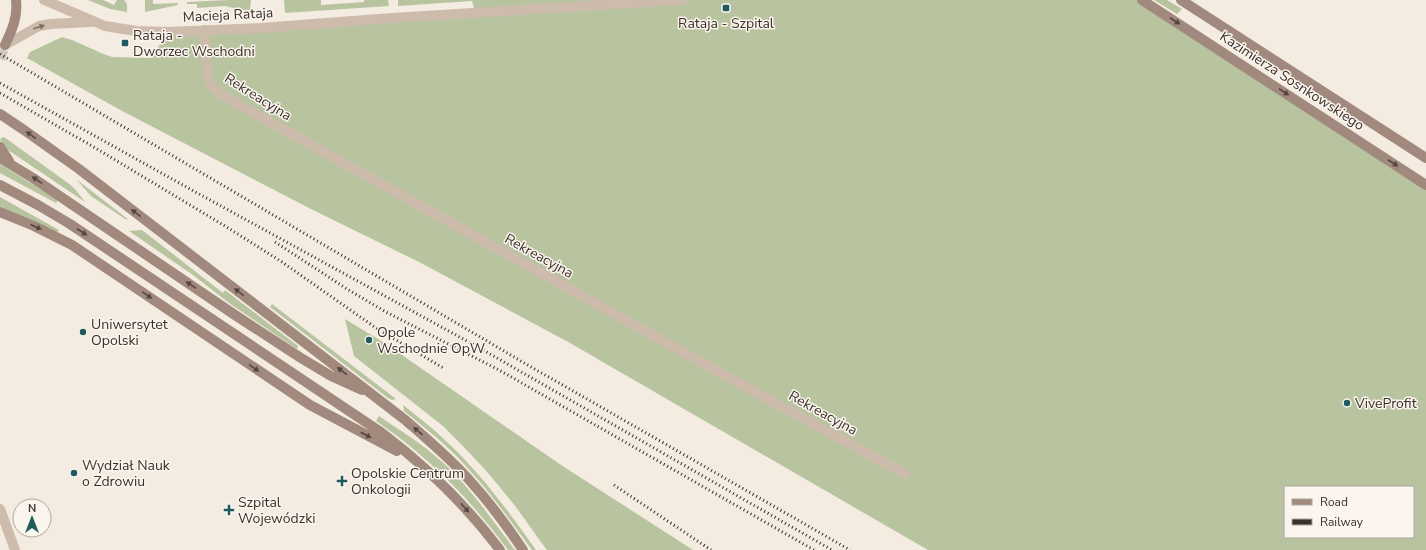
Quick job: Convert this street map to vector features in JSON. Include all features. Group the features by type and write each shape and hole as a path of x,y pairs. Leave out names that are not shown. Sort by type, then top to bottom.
{"main road":[{"path":"5,45 13,28 16,14 16,0"},
{"name":"Kazimierza Sosnkowskiego","path":"1142,0 1426,185"},
{"name":"Kazimierza Sosnkowskiego","path":"1181,0 1426,158"},
{"path":"4,117 79,169 404,419 447,457 486,500 523,550"},
{"path":"0,147 10,163"},
{"path":"0,158 10,163 301,358 331,376 373,394"},
{"path":"0,185 50,212 91,238 382,434 417,461 444,485 462,504 500,550"},
{"path":"0,212 34,226 72,245 310,405 417,461"}],"street":[{"name":"Macieja Rataja","path":"44,0 105,26 136,31 168,32 261,28 438,15 683,0"},
{"path":"5,45 39,26 96,22"},
{"name":"Rekreacyjna","path":"204,30 207,76 213,87 220,94 702,363 905,474"},
{"path":"0,509 15,550"}],"green space":[{"path":"88,0 103,0 114,5 117,0 124,0 127,4 127,12 110,9"},
{"path":"145,0 153,0 153,4 177,3 178,5 145,12"},
{"path":"251,0 250,10 241,10 225,6 197,8 197,4 187,4 187,2"},
{"path":"284,0 321,0 321,5 364,2 364,0 388,0 389,6 285,13"},
{"path":"398,0 1142,0 1426,185 1426,550 928,550 570,343 421,263 311,209 124,112 27,58 30,52 62,37 112,57 151,58 168,32 475,12 472,1 398,6"},
{"path":"1154,0 1167,0 1182,9 1177,14"},
{"path":"4,137 68,183 75,189 85,202 8,150 0,140"},
{"path":"0,164 58,200 56,203 0,173"},
{"path":"76,179 129,220 125,219 91,196"},
{"path":"0,197 59,230 57,233 0,207"},
{"path":"142,230 223,293 225,290 298,346 297,349 229,303 193,275 129,231"},
{"path":"272,304 396,399 392,400 388,398 270,307"},
{"path":"345,319 386,344 561,465 693,550 547,550 517,508 476,459 443,426 354,356"},
{"path":"403,405 437,433 484,481 536,550 532,550 491,495 464,464 443,443 404,411"},
{"path":"379,416 421,444 446,465 477,500 515,550 508,550 464,496 431,464 376,421"}],"tunnel":[{"path":"0,59 5,45"}],"railway":[{"path":"0,54 526,364 850,550"},
{"path":"0,83 476,346 832,550"},
{"path":"0,93 225,226 282,262 376,328 445,369"},
{"path":"275,242 347,289 386,312 499,370 814,550"},
{"path":"614,485 711,550"}],"place":[{"name":"Rataja - Szpital","path":"726,8"},
{"name":"Rataja - Dworzec Wschodni","path":"125,43"},
{"name":"Uniwersytet Opolski","path":"83,332"},
{"name":"Opole Wschodnie OpW","path":"369,340"},
{"name":"ViveProfit","path":"1347,403"},
{"name":"Wydział Nauk o Zdrowiu","path":"74,473"},
{"name":"Opolskie Centrum Onkologii","path":"342,481"},
{"name":"Szpital Wojewódzki","path":"229,510"}]}
